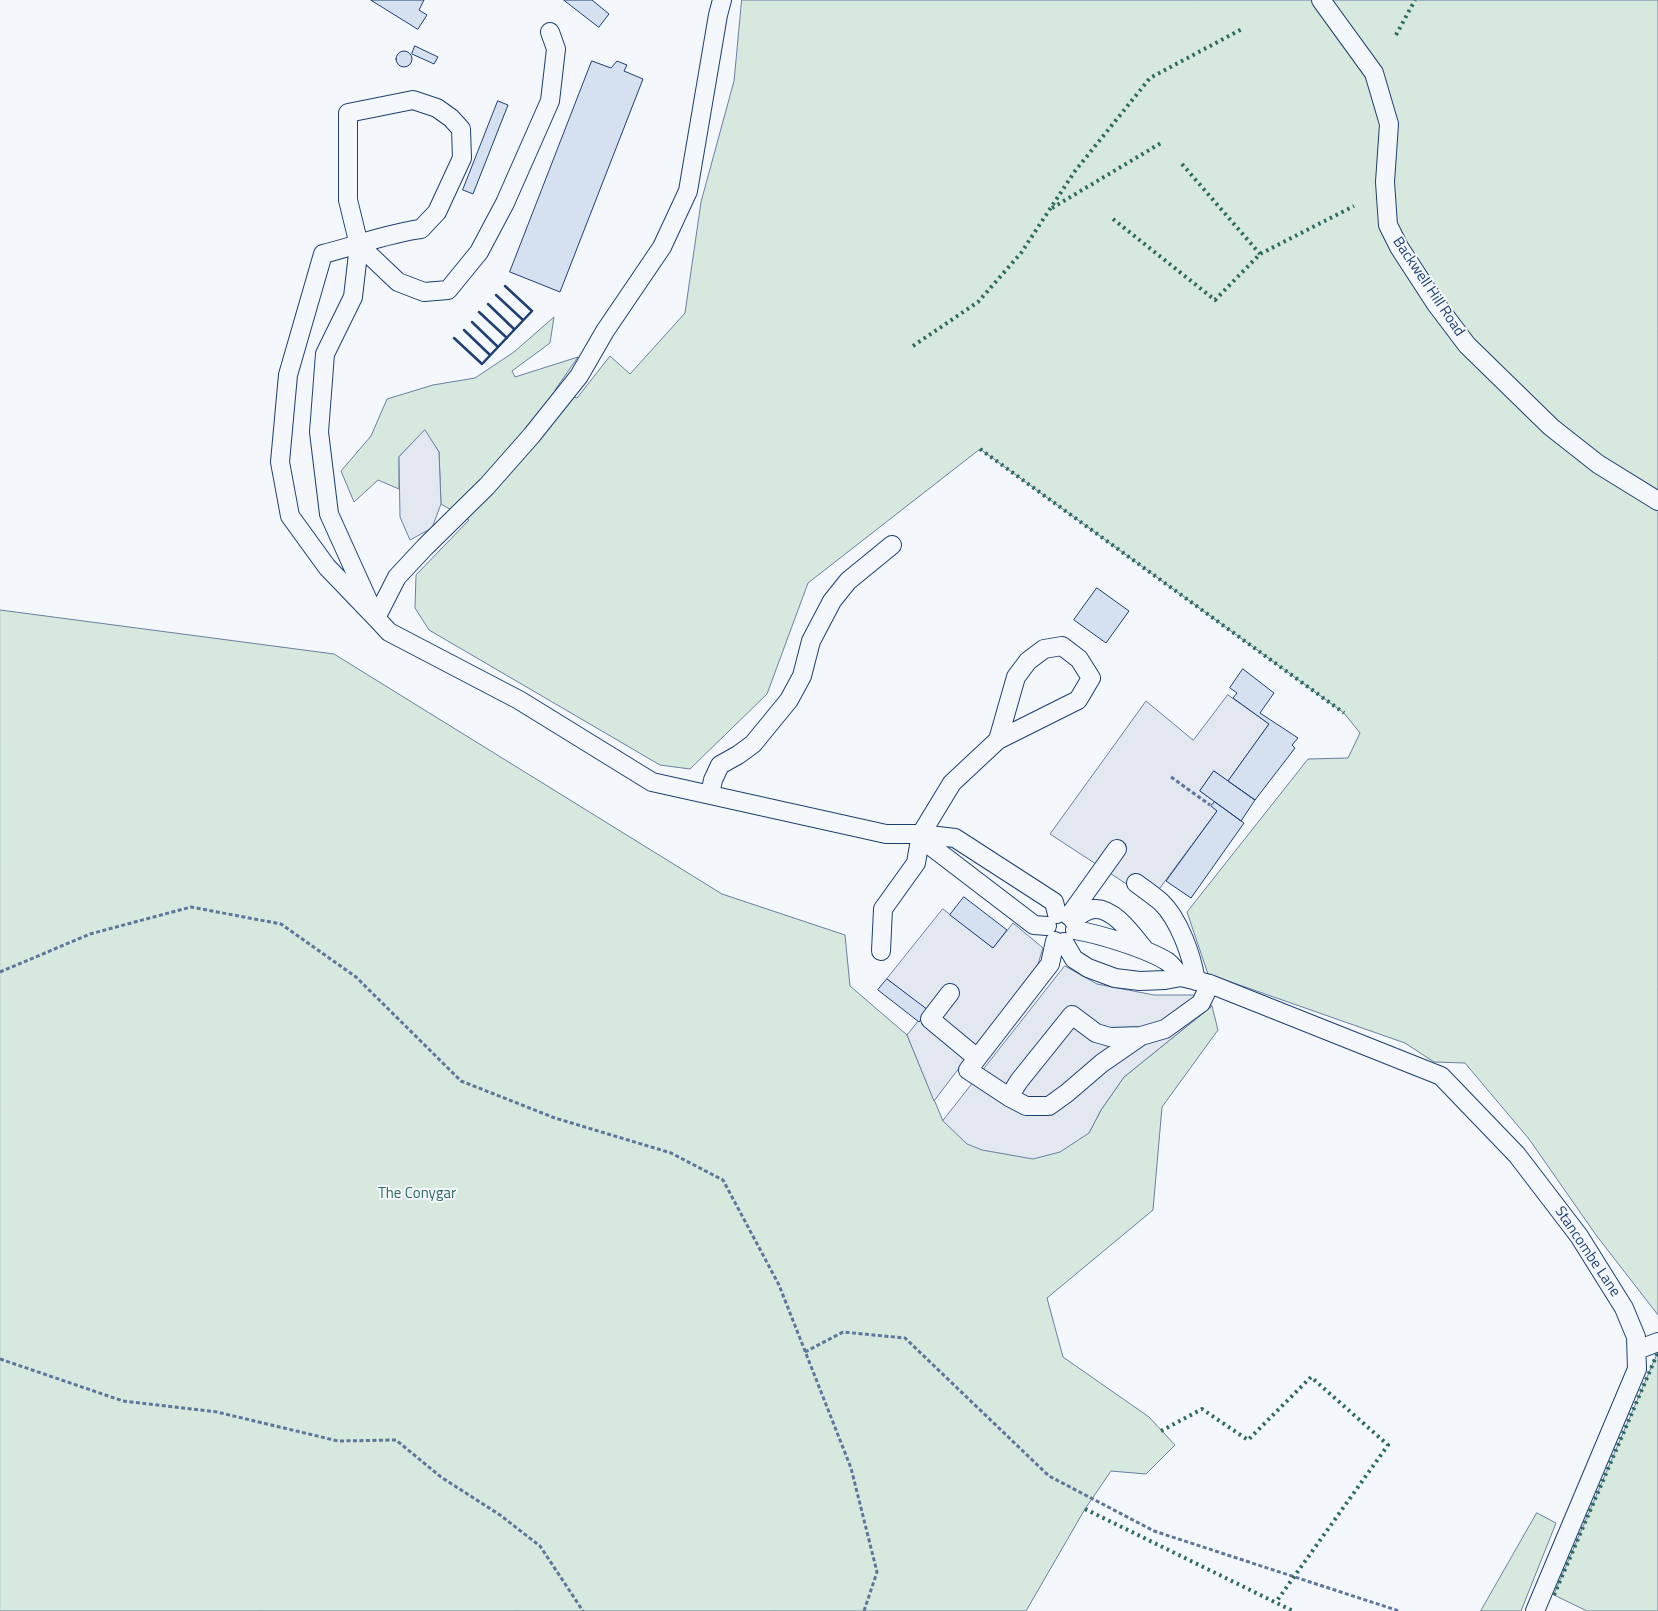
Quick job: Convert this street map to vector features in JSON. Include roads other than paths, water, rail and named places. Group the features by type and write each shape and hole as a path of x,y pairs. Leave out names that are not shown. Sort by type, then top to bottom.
{"street":[{"path":"376,618 397,578 486,486 532,435 579,376 605,331 662,246 688,191 711,52 722,0"},
{"name":"Backwell Hill Road","path":"1321,0 1374,73 1389,124 1385,182 1388,225 1399,248 1436,304 1467,345 1551,428 1598,464 1658,501"},
{"path":"359,245 398,282 424,292 448,290 479,252 505,203 550,101 556,49 550,32"},
{"path":"376,618 329,514 319,432 325,354 353,297 359,245 348,200 348,113 413,100 437,108 451,118 461,129 462,158 437,212 421,229 400,232 359,245 323,254 288,375 280,462 290,516 327,567 389,632 519,700 652,782 886,834 921,834 955,838 1054,902 1074,959 1088,968 1115,978 1149,981 1196,981"},
{"path":"710,794 713,780 720,765 753,744 789,700 802,676 811,641 832,601 848,581 892,545"},
{"path":"881,952 883,908 916,863 921,834 952,783 998,740 1078,700 1092,678 1079,659 1062,646 1044,649 1028,661 1016,677 998,740"},
{"path":"921,834 932,847 1034,925 1063,927 1088,932 1145,950 1196,981"},
{"path":"1117,849 1063,927 1050,964 968,1070 1026,1106 1050,1106 1102,1063 1141,1036"},
{"path":"1009,1097 1019,1081 1072,1015 1096,1032 1110,1036 1141,1036 1165,1029 1201,1002 1193,964 1175,922 1162,903 1136,883"},
{"path":"1063,927 1082,913 1094,909 1105,911 1125,926 1145,950"},
{"name":"Stancombe Lane","path":"1196,981 1289,1015 1441,1076 1517,1155 1580,1236 1624,1308 1636,1337 1638,1369 1534,1611"},
{"path":"950,993 930,1019 977,1058"},
{"path":"1637,1350 1658,1342"}],"park label":[{"name":"The Conygar","path":"417,1194"}]}
